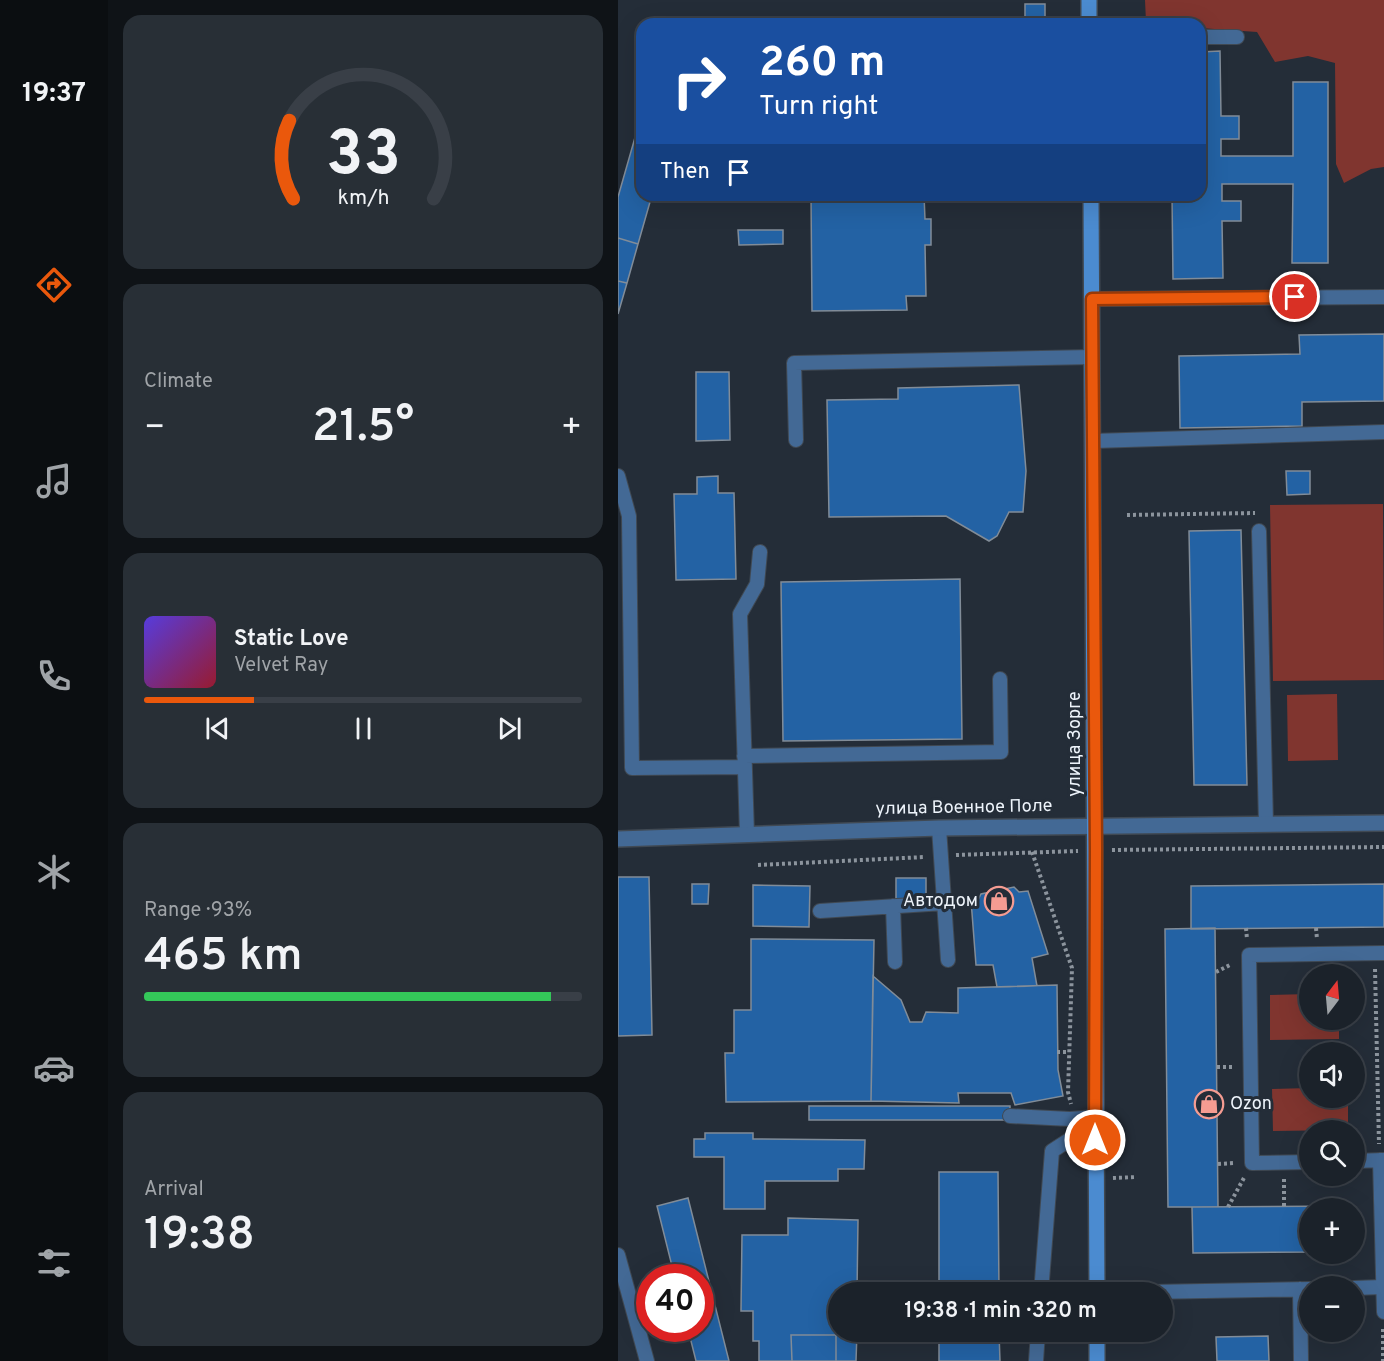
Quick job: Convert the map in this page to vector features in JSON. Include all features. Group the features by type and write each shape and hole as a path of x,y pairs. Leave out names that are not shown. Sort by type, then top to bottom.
{"street":[{"path":"1089,0 1089,18"},
{"name":"улица Зорге","path":"1091,201 1097,1282"},
{"name":"улица Военное Поле","path":"618,839 939,828 1384,823"},
{"path":"1097,1342 1097,1361"}],"lane":[{"path":"1206,37 1238,37"},
{"path":"1092,299 1384,297"},
{"path":"796,440 794,363 1092,357"},
{"path":"1093,441 1384,432"},
{"path":"618,476 629,516 632,768 744,761 1001,752 1000,679"},
{"path":"1259,531 1266,824"},
{"path":"747,834 740,614 757,584 760,552"},
{"path":"939,828 948,960"},
{"path":"820,911 944,903"},
{"path":"893,906 895,962"},
{"path":"1299,1162 1252,1162 1249,955 1379,953"},
{"path":"1010,1116 1070,1119 1095,1117"},
{"path":"1042,1282 1052,1151 1069,1140 1095,1140"},
{"path":"1365,1161 1382,1160 1384,1312"},
{"path":"618,1255 646,1361"},
{"path":"1365,1288 1382,1287"},
{"path":"1173,1292 1299,1289"},
{"path":"1036,1361 1037,1342"},
{"path":"1301,1361 1302,1342"}],"path":[{"path":"1127,515 1259,513 1259,531"},
{"path":"758,865 1096,850 1384,847"},
{"path":"1032,852 1072,968 1068,1092"},
{"path":"1379,953 1382,1160"},
{"path":"1057,1052 1069,1053"},
{"path":"1228,1207 1252,1162"},
{"path":"1284,1162 1284,1206"},
{"path":"1383,1361 1384,1312"}],"shaded area":[{"path":"1145,0 1384,0 1384,167 1371,169 1344,183 1336,164 1335,63 1308,56 1275,62 1257,32 1206,28 1206,18 1146,18"},
{"path":"1383,504 1384,680 1273,681 1270,505"},
{"path":"1337,694 1338,760 1288,761 1287,695"},
{"path":"1299,994 1299,1030 1339,1030 1339,1039 1270,1040 1270,995"},
{"path":"1299,1088 1299,1108 1348,1108 1348,1120 1299,1120 1299,1131 1273,1131 1272,1089"}],"building":[{"path":"1025,4 1045,4 1045,18 1025,18"},
{"path":"1220,51 1221,116 1239,116 1239,139 1221,139 1221,156 1293,156 1293,82 1328,82 1328,263 1292,263 1293,184 1222,184 1222,201 1241,201 1241,221 1222,221 1223,278 1173,279 1172,201 1206,201 1206,52"},
{"path":"636,134 636,201 650,201 638,244 618,238 618,197"},
{"path":"811,201 924,201 925,219 931,219 931,245 925,245 926,296 906,296 907,310 812,311"},
{"path":"738,230 783,230 783,244 739,245"},
{"path":"618,238 638,244 627,283 618,281"},
{"path":"618,281 627,283 618,314"},
{"path":"1384,334 1384,401 1302,402 1302,426 1180,428 1179,356 1300,354 1299,335"},
{"path":"696,372 729,372 730,440 696,441"},
{"path":"1019,385 1026,471 1023,512 1009,512 997,536 989,541 946,516 829,517 827,400 898,399 898,388"},
{"path":"1286,471 1310,471 1310,494 1287,495"},
{"path":"718,476 718,493 734,493 736,579 676,580 674,494 697,494 697,477"},
{"path":"1241,530 1247,785 1194,785 1189,531"},
{"path":"960,579 962,739 783,741 781,582"},
{"path":"618,877 649,877 652,1035 618,1036"},
{"path":"896,878 926,878 926,899 896,899"},
{"path":"692,884 709,884 708,904 692,904"},
{"path":"1384,884 1384,927 1191,929 1191,886"},
{"path":"753,885 810,886 809,927 753,926"},
{"path":"1014,887 1019,892 1028,891 1048,954 1032,958 1037,986 997,987 993,965 976,965 971,900 978,900 981,894"},
{"path":"1215,928 1218,1207 1168,1207 1165,929"},
{"path":"751,939 874,940 871,1101 726,1102 725,1053 734,1053 734,1010 751,1010"},
{"path":"873,976 901,1000 910,1022 922,1022 926,1012 958,1013 958,988 1057,985 1058,1070 1063,1096 1015,1105 1011,1093 958,1093 959,1103 871,1101"},
{"path":"809,1106 1010,1106 1010,1120 809,1120"},
{"path":"705,1133 753,1133 753,1139 865,1140 864,1169 838,1169 838,1181 765,1181 765,1209 724,1209 724,1157 694,1157 694,1139 705,1139"},
{"path":"939,1172 998,1172 999,1282 939,1282"},
{"path":"688,1198 705,1264 672,1264 657,1206"},
{"path":"1299,1206 1299,1252 1193,1253 1192,1207"},
{"path":"788,1218 858,1220 857,1282 828,1282 828,1335 791,1335 792,1361 759,1361 759,1341 753,1341 753,1311 741,1311 742,1235 788,1235"},
{"path":"714,1301 729,1361 696,1361 691,1342 714,1342"},
{"path":"791,1335 828,1335 828,1342 836,1342 836,1361 792,1361"},
{"path":"1268,1336 1269,1361 1217,1361 1216,1337"},
{"path":"836,1342 857,1342 856,1361 836,1361"},
{"path":"939,1342 999,1342 1000,1361 939,1361"}],"place":[{"name":"Автодом","path":"999,901"},
{"name":"Ozon","path":"1209,1104"}],"route":[{"path":"1095,1140 1096,850 1092,299 1295,297"}]}
